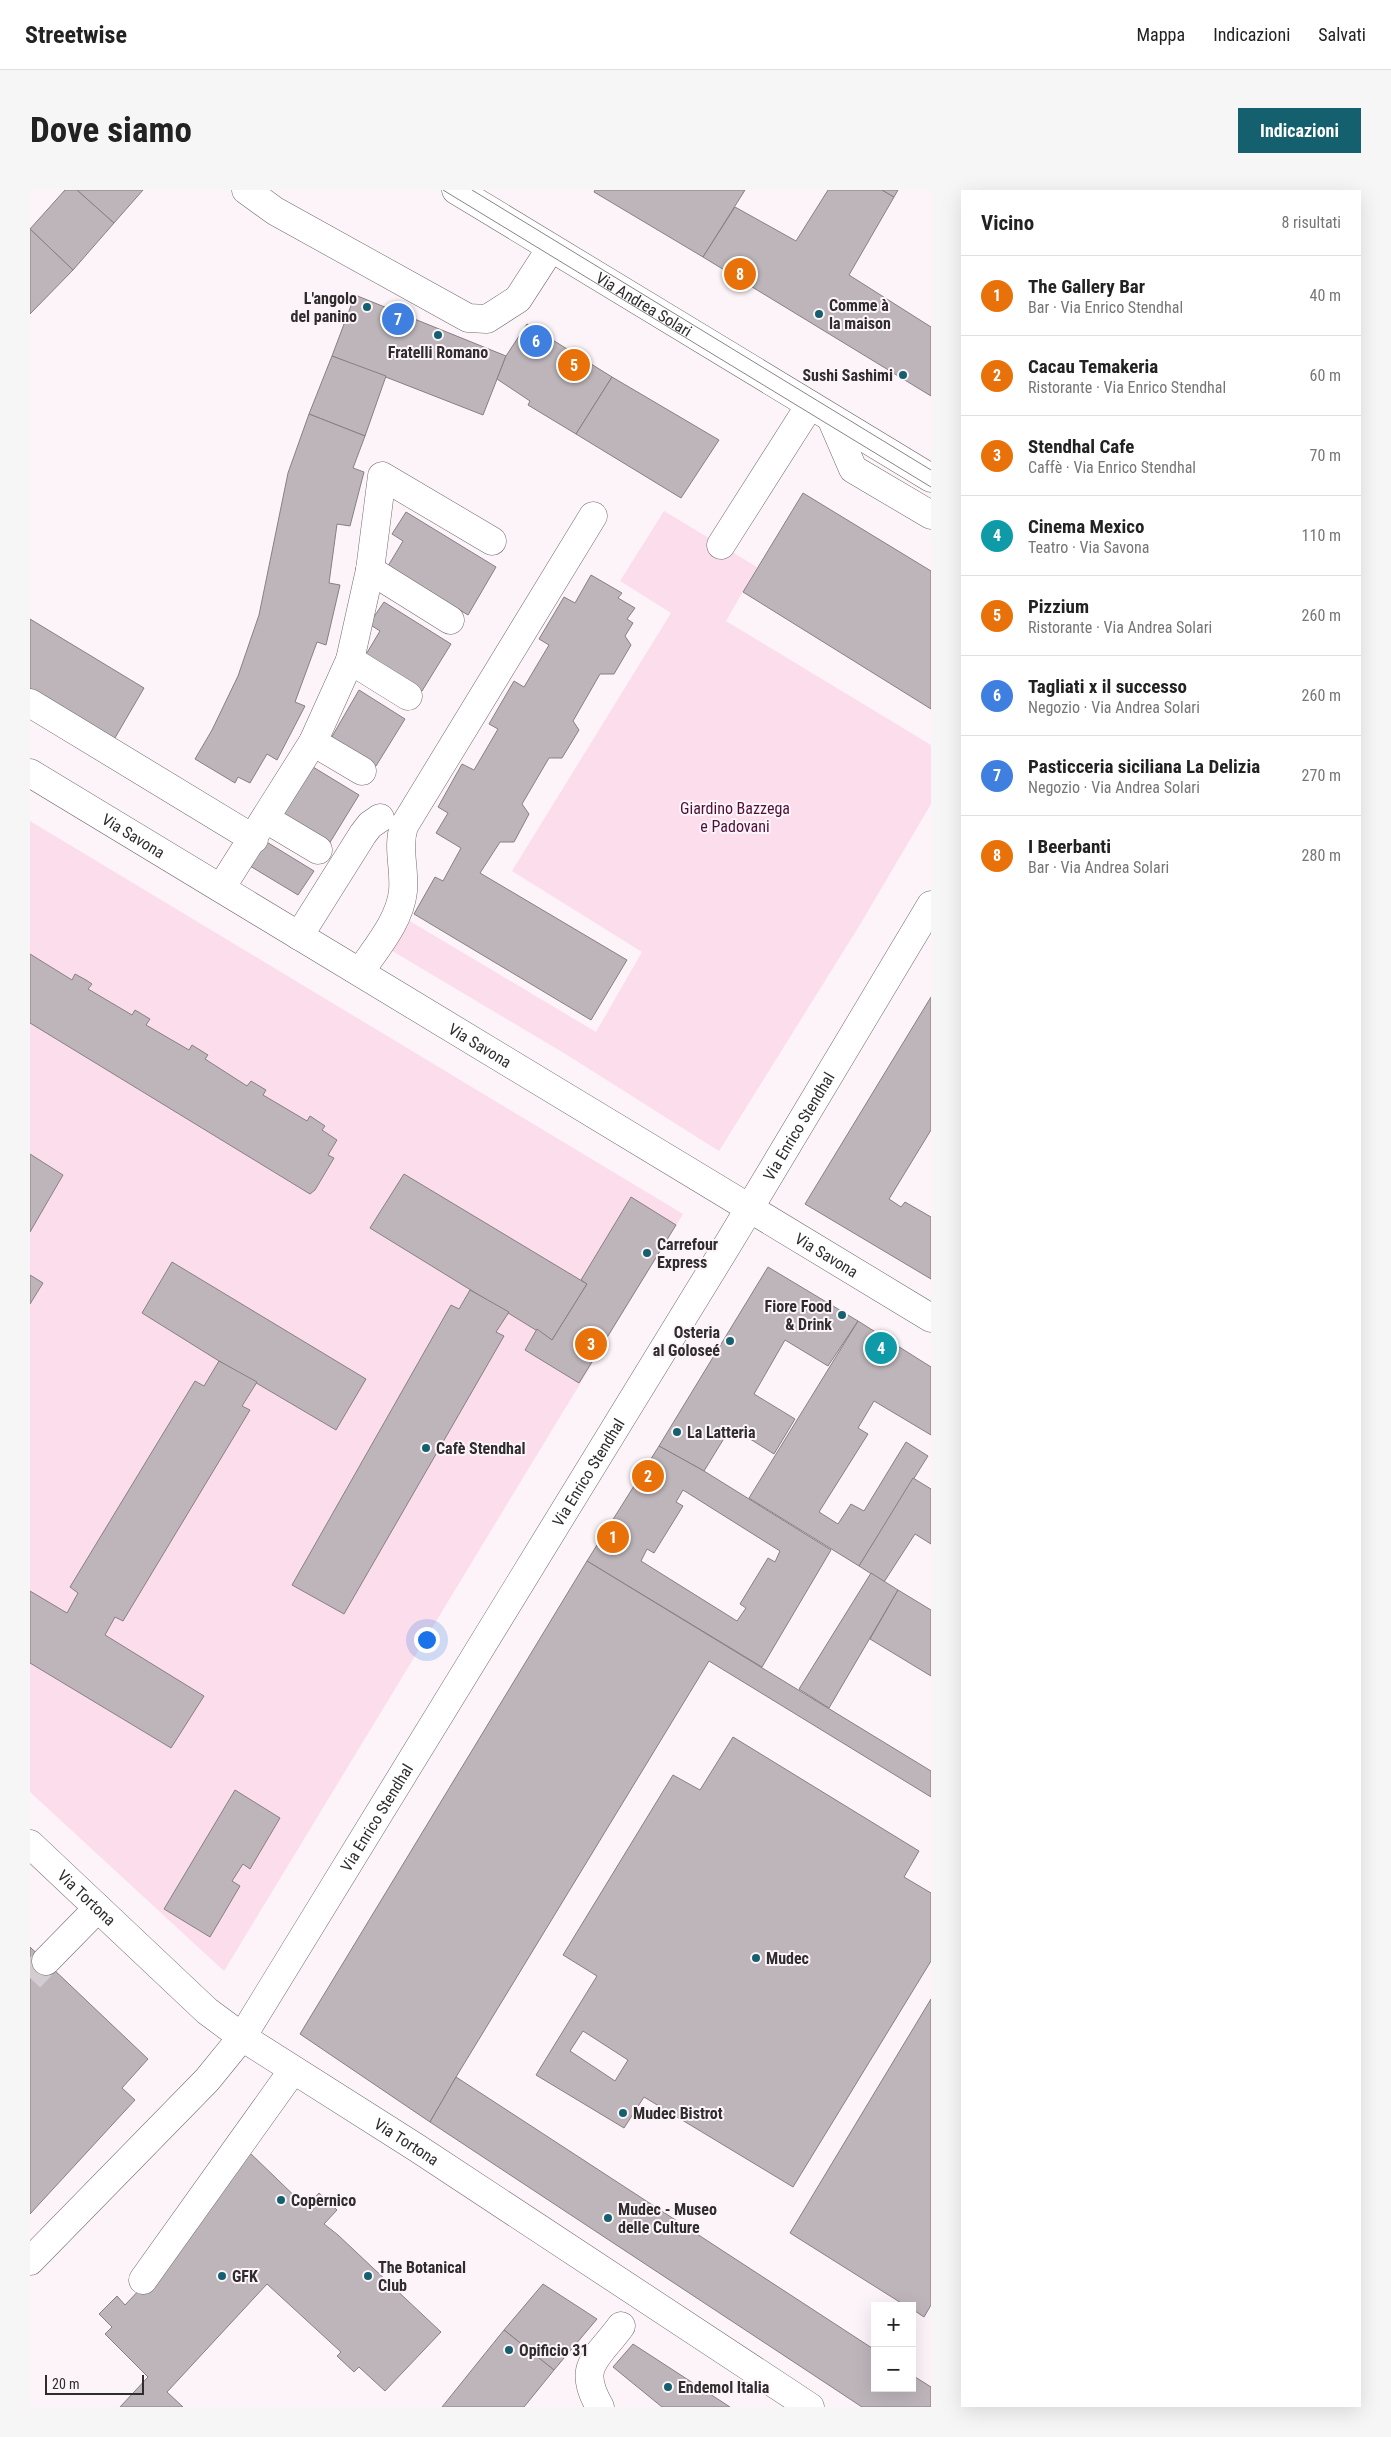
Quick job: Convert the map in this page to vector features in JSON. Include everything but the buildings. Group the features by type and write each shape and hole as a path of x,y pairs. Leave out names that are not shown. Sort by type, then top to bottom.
{"street":[{"path":"246,190 282,200 468,318 487,319 518,299 552,248"},
{"name":"Via Andrea Solari","path":"456,190 931,478"},
{"path":"721,545 821,412 853,469 931,516"},
{"path":"221,888 260,829 313,742 350,660 370,570 382,476 492,541"},
{"path":"360,972 394,921 403,891 400,839 404,826 594,516"},
{"path":"370,570 450,620"},
{"path":"350,660 408,696"},
{"path":"30,702 260,829 318,850"},
{"path":"313,742 362,771"},
{"name":"Via Savona","path":"30,772 931,1318"},
{"path":"299,936 363,834 370,825 380,818"},
{"name":"Via Enrico Stendhal","path":"30,2260 207,2080 242,2037 749,1208 931,905"},
{"name":"Via Tortona","path":"30,1844 207,2011 242,2037 417,2148 810,2407"},
{"path":"46,1962 98,1908"},
{"path":"143,2280 293,2070"},
{"path":"600,2407 592,2393 588,2379 590,2368 621,2326"}],"green space":[{"name":"Giardino Bazzega e Padovani","path":"664,511 757,567 726,621 931,745 931,804 861,923 719,1151 567,1055 389,949 408,920 596,1032 642,952 512,871 671,613 620,581"},
{"path":"30,821 683,1214 224,1971 30,1792"}],"tunnel":[{"path":"30,1978 46,1961"}],"tram line":[{"path":"443,190 931,487"},
{"path":"472,190 931,470"}],"place":[{"name":"I Beerbanti","path":"740,274"},
{"name":"L'angolo del panino","path":"367,307"},
{"name":"Comme à la maison","path":"819,314"},
{"name":"Pasticceria siciliana La Delizia","path":"398,319"},
{"name":"Fratelli Romano","path":"438,335"},
{"name":"Tagliati x il successo","path":"536,341"},
{"name":"Pizzium","path":"574,365"},
{"name":"Sushi Sashimi","path":"903,375"},
{"name":"Carrefour Express","path":"647,1253"},
{"name":"Fiore Food & Drink","path":"842,1315"},
{"name":"Osteria al Goloseé","path":"730,1341"},
{"name":"Stendhal Cafe","path":"591,1344"},
{"name":"Cinema Mexico","path":"881,1348"},
{"name":"La Latteria","path":"677,1432"},
{"name":"Cafè Stendhal","path":"426,1448"},
{"name":"Cacau Temakeria","path":"648,1476"},
{"name":"The Gallery Bar","path":"613,1537"},
{"name":"Mudec","path":"756,1958"},
{"name":"Mudec Bistrot","path":"623,2113"},
{"name":"Copernico","path":"281,2200"},
{"name":"Mudec - Museo delle Culture","path":"608,2218"},
{"name":"GFK","path":"222,2276"},
{"name":"The Botanical Club","path":"368,2276"},
{"name":"Opificio 31","path":"509,2350"},
{"name":"Endemol Italia","path":"668,2387"}]}
